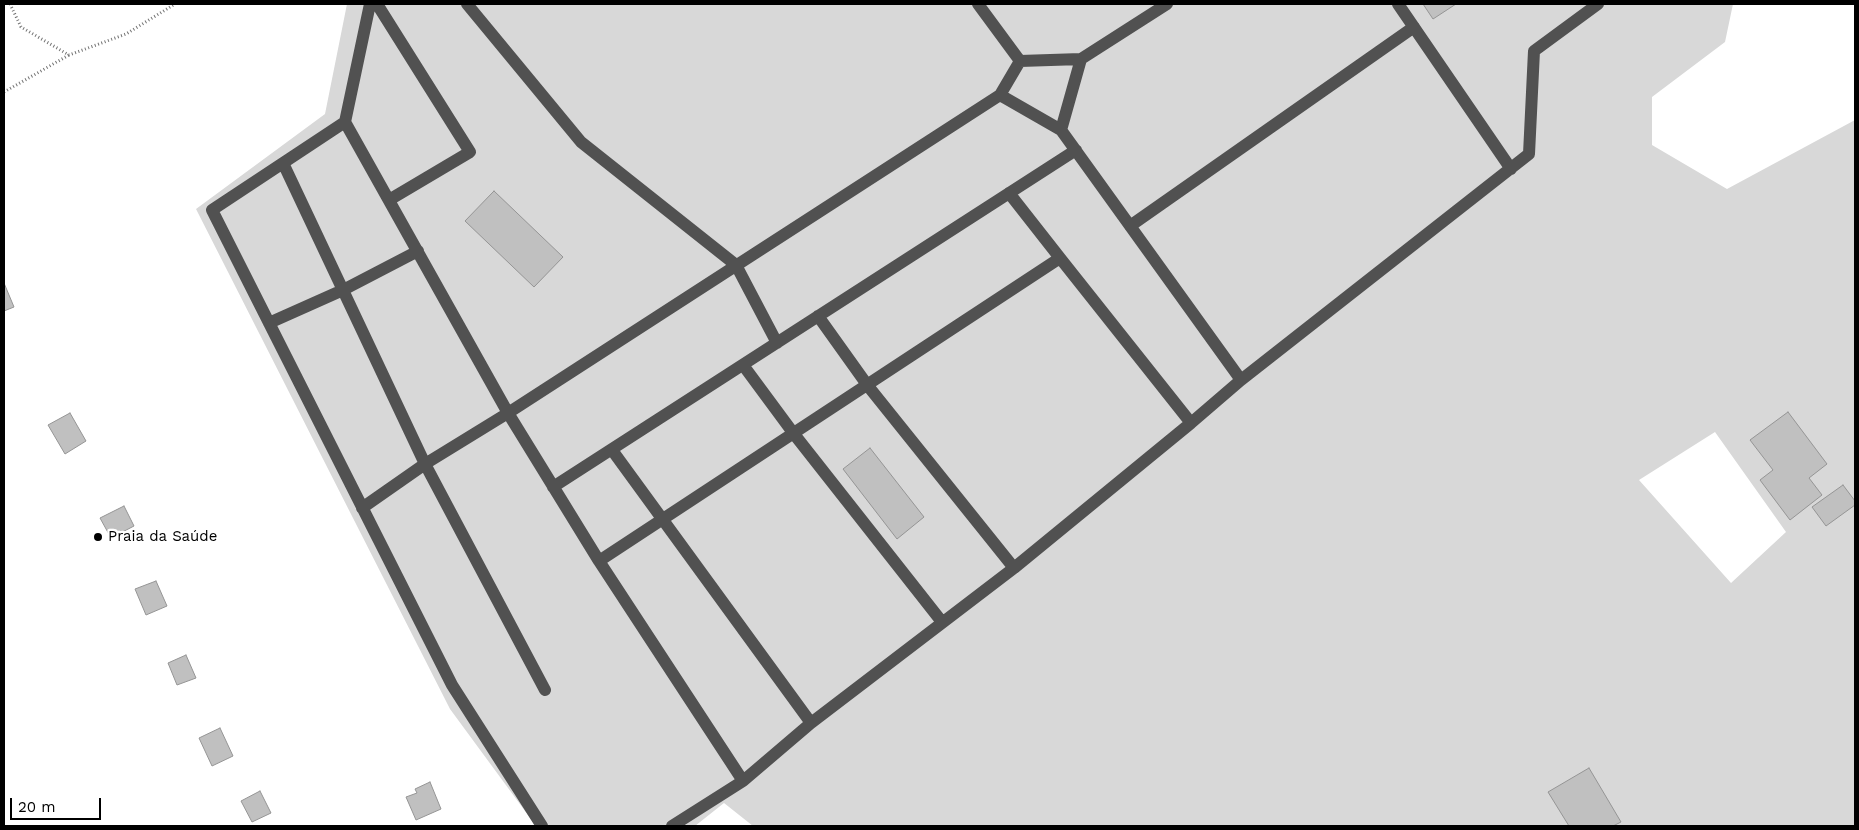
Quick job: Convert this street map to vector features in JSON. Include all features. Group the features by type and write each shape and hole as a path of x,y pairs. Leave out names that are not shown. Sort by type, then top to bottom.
{"lane":[{"path":"370,4 345,122 508,414 599,562 743,781"},
{"path":"377,4 470,152 389,200"},
{"path":"467,4 581,142 736,265 777,343"},
{"path":"978,4 1020,61"},
{"path":"1020,61 1081,59 1167,4"},
{"path":"1398,4 1511,169"},
{"path":"672,826 743,781 811,723 1014,568 1192,423 1241,380 1529,154 1534,51 1584,9 1598,4"},
{"path":"1130,226 1414,27"},
{"path":"1061,130 1081,59"},
{"path":"362,508 426,464 508,414 1000,95 1020,61"},
{"path":"1000,95 1061,130 1241,380"},
{"path":"345,122 212,210 452,686 542,826"},
{"path":"554,487 1076,150"},
{"path":"283,164 426,464 545,690"},
{"path":"1009,193 1192,423"},
{"path":"269,323 343,290 418,251"},
{"path":"599,562 1060,258"},
{"path":"818,316 868,386 1014,568"},
{"path":"744,365 794,434 942,622"},
{"path":"612,450 811,723"}],"path":[{"path":"10,4 21,27 69,55"},
{"path":"4,92 69,55 126,34 175,4"}],"shaded area":[{"path":"347,4 1733,4 1725,42 1652,97 1652,145 1727,189 1855,120 1855,826 753,826 724,803 695,826 536,826 450,709 196,209 325,114","holes":["1715,432 1786,532 1731,583 1639,480"]}],"building":[{"path":"1423,4 1456,4 1433,19"},
{"path":"494,191 563,257 534,287 465,221"},
{"path":"4,283 14,307 4,311"},
{"path":"1788,412 1827,464 1809,478 1822,495 1790,520 1760,480 1773,470 1750,440"},
{"path":"70,413 86,441 65,454 48,425"},
{"path":"870,448 924,517 897,539 843,469"},
{"path":"1843,485 1855,501 1855,505 1826,526 1812,507"},
{"path":"124,506 134,526 111,538 100,518"},
{"path":"156,581 167,606 146,615 135,589"},
{"path":"186,655 196,678 177,685 168,663"},
{"path":"220,728 233,756 212,766 199,738"},
{"path":"1589,768 1621,822 1613,826 1569,826 1548,792"},
{"path":"430,782 441,809 416,820 406,797 417,793 415,789"},
{"path":"260,791 271,813 252,822 241,801"}],"place":[{"name":"Praia da Saúde","path":"98,537"}]}
